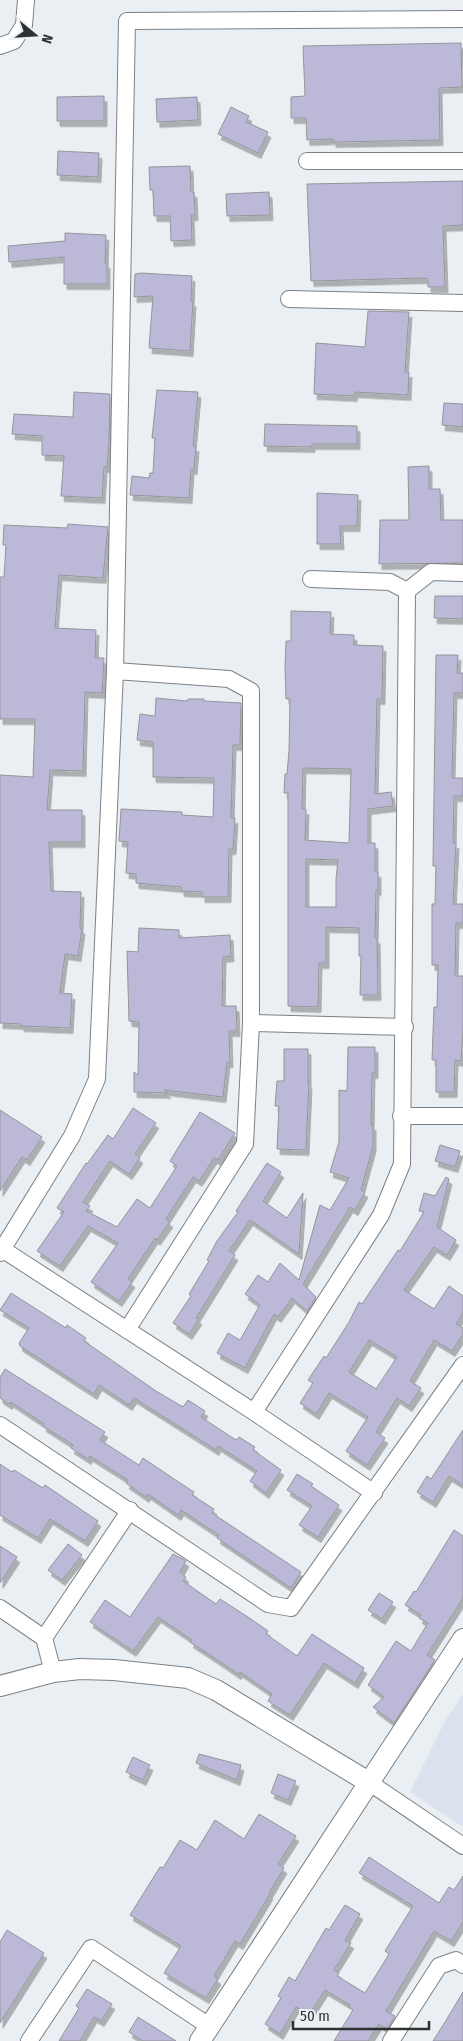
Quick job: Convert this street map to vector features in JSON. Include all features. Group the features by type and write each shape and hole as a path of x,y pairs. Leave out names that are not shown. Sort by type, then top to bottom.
{"street":[{"path":"0,46 14,41 24,25 26,0"},
{"path":"374,1492 254,1412 1,1251 72,1136 97,1079 115,671 127,21 463,19"},
{"path":"307,161 463,161"},
{"path":"289,299 463,303"},
{"path":"407,591 431,572 463,573"},
{"path":"310,579 390,582 407,591"},
{"path":"254,1412 381,1215 402,1164 405,1027 407,591"},
{"path":"115,671 229,679 251,691 251,1023 245,1144 126,1330"},
{"path":"251,1023 405,1027"},
{"path":"402,1116 463,1116"},
{"path":"0,1424 268,1604 291,1608 463,1365"},
{"path":"44,1638 130,1510"},
{"path":"0,1608 44,1638 53,1672"},
{"path":"29,2041 91,1948 205,2034 463,1640"},
{"path":"0,1686 53,1672 80,1669 114,1670 188,1678 223,1694 370,1783 463,1846"},
{"path":"391,2041 439,1966 456,1960 463,1965"}],"shaded area":[{"path":"463,1694 463,1827 410,1792 444,1723"}],"building":[{"path":"461,43 462,87 439,88 440,140 333,142 333,139 307,140 306,118 291,118 291,97 305,96 303,46"},
{"path":"104,96 104,121 57,121 57,97"},
{"path":"197,97 198,120 157,122 156,99"},
{"path":"231,107 249,116 246,122 268,132 258,153 218,134"},
{"path":"58,151 99,153 98,177 57,175"},
{"path":"190,166 191,192 194,192 195,215 191,215 192,240 171,241 170,216 154,216 153,190 150,190 149,167"},
{"path":"463,181 463,225 443,226 445,287 428,287 428,279 422,278 311,281 307,184"},
{"path":"269,192 270,215 227,216 226,194"},
{"path":"65,233 106,235 105,263 107,263 107,284 64,284 64,257 9,262 8,246 65,241"},
{"path":"135,274 192,276 191,301 193,301 190,351 149,348 153,296 134,297"},
{"path":"368,311 409,312 405,372 409,372 408,395 355,392 354,396 314,394 316,343 365,347"},
{"path":"157,390 198,392 193,446 196,446 194,469 191,469 189,498 130,495 132,476 149,478 150,473 153,473 155,438 152,438"},
{"path":"74,392 110,394 109,443 107,467 104,467 102,498 61,496 64,456 42,455 42,436 12,434 14,414 73,417"},
{"path":"444,403 463,404 463,427 442,425"},
{"path":"265,424 357,426 357,444 312,444 312,447 264,446"},
{"path":"429,466 429,489 440,489 441,520 463,520 463,563 379,564 380,520 409,520 408,467"},
{"path":"317,493 358,495 357,526 340,526 341,544 317,544"},
{"path":"68,524 108,527 103,578 59,575 55,628 96,630 95,658 104,658 102,693 85,692 83,771 50,770 47,810 82,810 82,842 49,842 51,891 81,892 80,928 82,929 78,956 65,954 60,993 72,994 70,1028 21,1026 21,1024 0,1023 0,775 33,777 35,719 0,719 0,577 4,577 6,545 3,545 4,525 67,528"},
{"path":"435,596 463,596 463,619 434,618"},
{"path":"291,611 331,612 330,634 354,635 354,645 383,646 382,699 377,699 375,794 391,792 393,806 368,809 368,843 375,843 375,872 378,872 375,938 377,938 378,995 360,995 361,956 359,956 359,928 326,927 326,963 319,963 318,1007 288,1006 288,793 284,793 289,751 290,699 286,699 285,668 286,641 291,641","holes":["303,768 351,769 349,843 305,840 306,809 302,809","306,859 338,860 336,907 306,907"]},
{"path":"436,655 458,655 457,673 463,673 463,693 454,693 452,775 452,778 463,778 463,796 454,796 453,843 456,843 453,904 463,904 463,923 456,923 455,976 463,976 463,1029 461,1061 455,1060 454,1092 436,1092 436,1060 432,1060 434,1007 437,1007 438,965 432,965 432,904 435,904 436,866 433,866"},
{"path":"156,698 187,701 188,699 204,699 204,701 241,703 240,745 233,745 231,818 235,818 233,849 229,849 228,897 202,897 202,892 181,891 181,887 136,883 136,874 126,873 128,842 119,841 121,809 182,812 182,815 213,817 214,778 153,777 153,742 137,740 140,714 155,716"},
{"path":"139,928 179,930 179,938 230,935 231,956 223,957 222,1006 236,1006 237,1031 229,1031 230,1062 227,1062 223,1097 164,1090 168,1093 134,1092 134,1072 138,1075 139,1022 129,1021 127,951 138,952"},
{"path":"348,1047 375,1047 375,1073 372,1073 371,1125 373,1125 373,1146 361,1190 365,1192 355,1210 350,1207 303,1284 316,1297 307,1311 292,1298 278,1317 274,1314 245,1368 217,1353 228,1333 240,1340 260,1305 245,1294 258,1275 268,1282 280,1263 299,1280 320,1205 330,1210 349,1178 330,1172 339,1142 339,1090 347,1091"},
{"path":"284,1049 308,1049 309,1083 306,1150 277,1149 279,1106 275,1106 277,1081 284,1081"},
{"path":"133,1108 156,1123 135,1154 140,1158 129,1174 110,1161 83,1202 90,1206 86,1211 117,1227 137,1199 150,1208 177,1166 170,1161 200,1112 235,1133 218,1160 214,1158 199,1181 193,1177 166,1219 170,1222 157,1240 155,1238 128,1279 132,1282 119,1301 91,1282 118,1243 88,1226 60,1266 37,1251 64,1212 57,1208 86,1163 108,1135 113,1139"},
{"path":"0,1110 42,1137 27,1160 22,1157 0,1191"},
{"path":"440,1145 460,1151 455,1167 435,1161"},
{"path":"267,1163 281,1172 263,1201 287,1218 303,1193 299,1254 250,1220 229,1251 235,1255 196,1318 199,1319 189,1334 173,1323 191,1296 189,1294 209,1261 207,1260 217,1241 238,1212 236,1211"},
{"path":"446,1177 449,1179 437,1227 456,1240 447,1255 434,1247 404,1290 434,1309 449,1286 463,1296 463,1313 456,1324 463,1328 463,1334 452,1351 434,1340 410,1381 421,1388 409,1406 397,1398 376,1432 385,1438 367,1465 346,1451 368,1417 329,1393 316,1414 300,1403 313,1383 308,1380 324,1356 326,1358 349,1322 359,1302 362,1304 398,1250 400,1251 424,1212 419,1211 424,1193 435,1196","holes":["369,1340 397,1357 376,1389 349,1372"]},
{"path":"11,1293 66,1328 67,1325 86,1338 84,1341 156,1391 183,1407 188,1400 205,1411 201,1417 236,1440 239,1437 255,1447 253,1450 281,1470 266,1493 250,1481 257,1471 218,1446 216,1450 134,1398 129,1405 99,1385 94,1394 20,1346 19,1343 29,1328 0,1310"},
{"path":"5,1369 105,1432 100,1440 139,1465 143,1458 194,1492 192,1495 214,1509 212,1513 301,1572 291,1588 217,1538 219,1535 181,1510 178,1515 148,1494 146,1497 126,1483 128,1480 90,1456 88,1459 71,1448 73,1445 43,1426 44,1424 11,1402 9,1404 0,1398 0,1377"},
{"path":"463,1430 463,1485 449,1476 433,1502 417,1492 427,1476 431,1479"},
{"path":"0,1464 12,1472 14,1470 43,1488 45,1485 98,1521 85,1541 50,1519 38,1538 0,1515"},
{"path":"297,1474 339,1505 318,1537 299,1525 312,1506 287,1490"},
{"path":"454,1530 463,1536 463,1598 427,1655 435,1660 394,1723 373,1707 384,1697 368,1685 396,1641 411,1651 428,1623 419,1618 421,1615 405,1605 414,1591 416,1592"},
{"path":"68,1544 82,1555 62,1580 48,1570"},
{"path":"0,1546 17,1557 0,1583"},
{"path":"173,1554 186,1561 180,1572 186,1577 183,1581 216,1604 220,1599 248,1617 268,1631 266,1634 297,1656 312,1634 364,1668 355,1683 324,1663 290,1715 268,1701 272,1694 190,1642 192,1640 158,1617 133,1651 90,1622 105,1600 130,1617"},
{"path":"379,1593 393,1602 382,1619 368,1610"},
{"path":"199,1754 241,1765 237,1780 196,1763"},
{"path":"133,1757 150,1765 143,1780 126,1772"},
{"path":"278,1774 296,1781 288,1800 271,1793"},
{"path":"259,1814 296,1836 278,1864 284,1868 270,1894 240,1944 235,1941 214,1976 218,1979 206,1998 164,1973 181,1946 130,1915 160,1867 163,1868 180,1840 197,1850 215,1820 244,1839"},
{"path":"369,1857 439,1903 449,1887 454,1890 463,1876 463,1922 451,1941 434,1931 386,2011 395,2016 387,2029 379,2024 368,2041 334,2041 353,2010 349,2007 350,2005 325,1990 309,2015 296,2007 280,2034 265,2024 281,1998 278,1996 289,1977 295,1981 326,1928 329,1930 345,1905 360,1914 345,1940 351,1943 334,1970 339,1973 337,1976 365,1993 389,1954 385,1951 413,1906 359,1873"},
{"path":"7,1930 44,1953 0,2023 0,1942"},
{"path":"87,1989 112,2004 101,2021 94,2017 80,2041 59,2041 79,2008 76,2006"},
{"path":"463,1992 463,2041 433,2041 445,2022"},
{"path":"138,2017 176,2041 143,2041 129,2032"}]}
